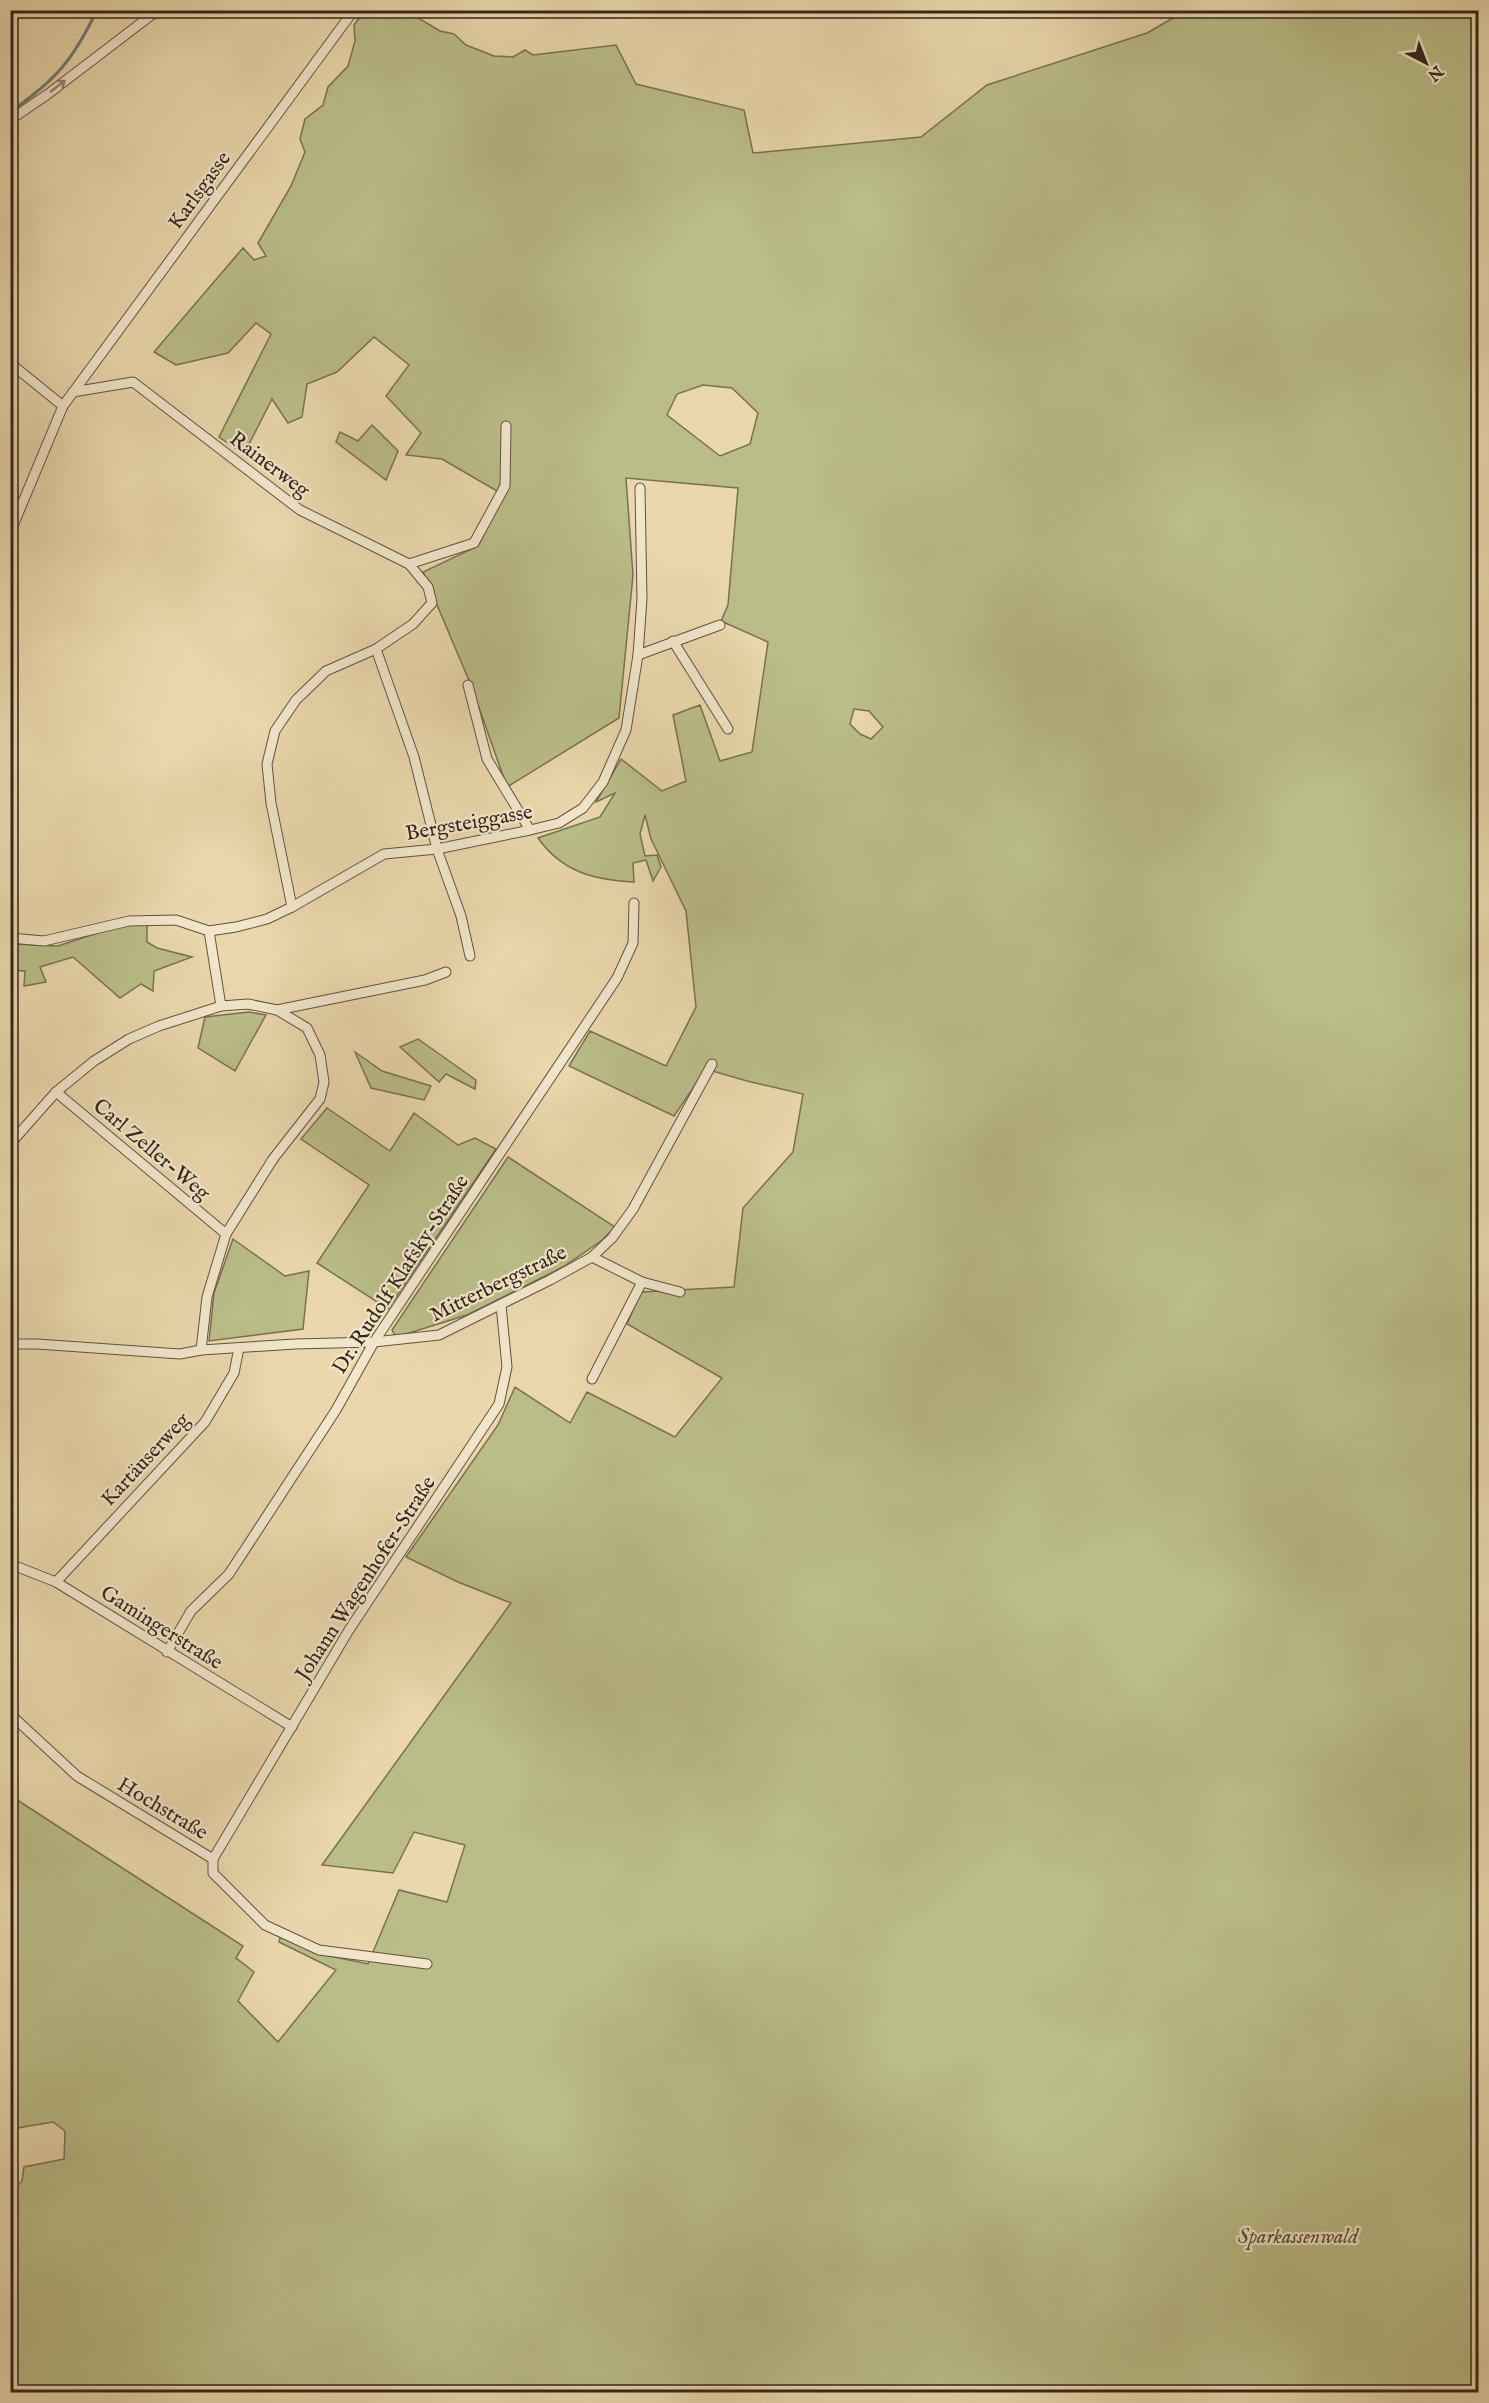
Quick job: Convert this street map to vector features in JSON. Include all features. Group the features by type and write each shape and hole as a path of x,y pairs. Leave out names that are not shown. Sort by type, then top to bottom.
{"street":[{"path":"10,120 48,94 158,10"},
{"name":"Karlsgasse","path":"10,533 63,406 354,10"},
{"path":"10,363 63,406"},
{"name":"Rainerweg","path":"73,392 133,382 300,510 409,564 428,587 432,603 413,624 376,649"},
{"path":"409,564 474,543 505,486 506,426"},
{"name":"Bergsteiggasse","path":"10,938 44,941 129,921 176,920 209,931 236,927 256,922 292,907 384,854 437,849 530,830 559,823 583,808 603,782 626,730 638,655 642,599 640,488"},
{"path":"638,655 720,625"},
{"path":"673,641 728,729"},
{"path":"292,907 271,803 267,764 275,731 296,700 326,671 376,649 414,757 437,849 461,916 470,956"},
{"path":"468,685 487,759 530,830"},
{"name":"Dr. Rudolf Klafsky-Straße","path":"167,1652 191,1611 229,1574 336,1410 374,1342 617,978 633,944 634,903"},
{"path":"209,931 220,1006"},
{"path":"277,1010 425,980 446,972"},
{"path":"10,1144 56,1092 94,1060 129,1039 220,1006 248,1004 277,1010 307,1028 320,1055 324,1082 320,1099 273,1159 226,1234 207,1297 201,1350"},
{"name":"Mitterbergstraße","path":"10,1344 180,1354 201,1350 374,1342 439,1335 592,1257 612,1238 633,1209 712,1064"},
{"name":"Carl Zeller-Weg","path":"56,1092 226,1234"},
{"path":"592,1257 642,1282 680,1292"},
{"path":"592,1379 642,1282"},
{"name":"Johann Wagenhofer-Straße","path":"213,1859 349,1630 499,1404 507,1366 501,1305"},
{"name":"Kartäuserweg","path":"56,1582 205,1422 234,1373 239,1348"},
{"name":"Gamingerstraße","path":"10,1564 56,1582 292,1727"},
{"name":"Hochstraße","path":"10,1714 77,1776 213,1859 213,1872 265,1925 319,1950 427,1964"}],"green space":[{"name":"Sparkassenwald","path":"1185,11 1478,11 1478,2392 11,2392 11,2192 22,2181 24,2167 64,2159 65,2131 53,2122 11,2129 11,1796 243,1946 236,1958 254,1972 238,2001 278,2042 336,1970 279,1942 280,1937 320,1954 368,1964 399,1890 447,1902 465,1845 414,1832 393,1873 322,1865 511,1603 458,1582 406,1557 498,1425 515,1387 570,1423 587,1392 675,1437 722,1378 627,1324 641,1292 734,1287 743,1208 793,1152 803,1094 706,1069 674,1116 569,1066 590,1031 666,1066 696,1007 686,911 651,839 645,815 640,834 645,856 657,855 661,867 653,881 646,860 633,863 634,882 606,879 568,866 547,850 538,838 600,817 615,793 596,802 621,759 662,791 686,781 673,715 700,705 720,761 752,752 768,642 721,621 728,605 738,488 626,478 633,575 619,718 507,787 471,685 423,572 478,546 504,495 442,459 406,455 421,433 386,396 409,365 374,337 337,372 307,384 302,417 288,423 272,399 244,454 219,437 271,334 256,323 228,353 176,365 154,352 243,248 254,260 266,256 258,243 291,186 305,152 300,139 305,119 323,105 328,87 348,66 355,41 354,25 359,18 385,12 415,16 440,31 454,34 466,45 494,56 513,57 525,50 533,55 616,45 636,84 744,110 753,153 921,137 987,85 1147,33","holes":["703,385 732,388 758,413 750,444 720,456 667,415 677,394","854,709 869,711 883,727 871,739 860,734 850,724"]},
{"path":"372,425 398,451 386,480 336,442 340,432 358,441"},
{"path":"125,924 147,925 147,942 157,948 192,957 154,971 153,991 141,984 120,998 73,957 40,967 46,982 24,986 25,971 11,970 11,949 15,944 58,946"},
{"path":"249,1012 266,1015 235,1071 198,1048 205,1017"},
{"path":"418,1039 476,1080 475,1089 446,1074 439,1082 400,1047"},
{"path":"355,1052 382,1071 431,1086 424,1100 371,1088"},
{"path":"327,1108 390,1151 414,1113 458,1145 475,1138 496,1149 388,1309 317,1263 369,1185 301,1139"},
{"path":"508,1157 615,1227 601,1241 563,1267 467,1315 396,1337 392,1330"},
{"path":"233,1239 285,1276 309,1271 303,1329 209,1341 214,1293"}],"waterway":[{"path":"10,112 40,90 62,68 80,43 97,10"}]}
